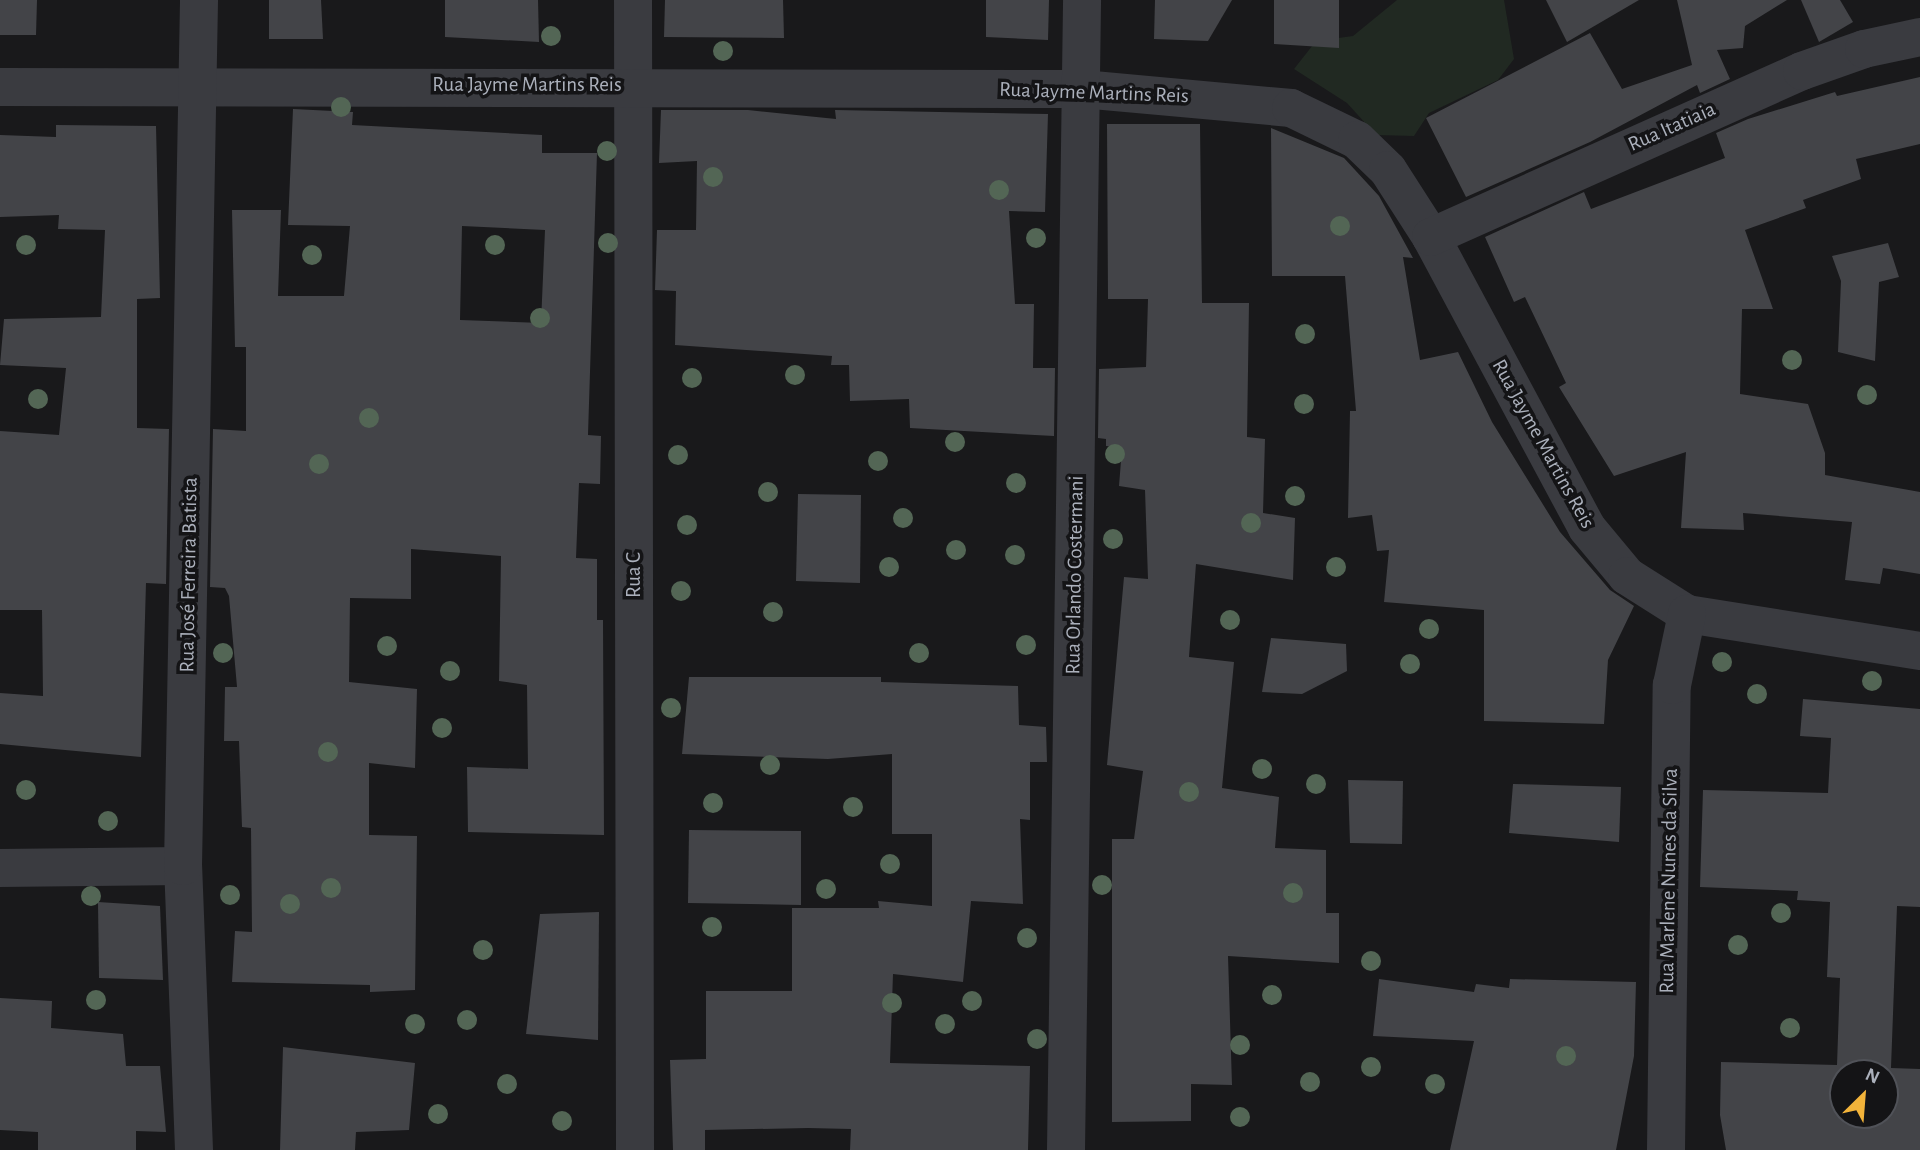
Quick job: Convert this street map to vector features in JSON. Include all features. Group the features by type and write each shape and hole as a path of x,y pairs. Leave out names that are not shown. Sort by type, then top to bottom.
{"street":[{"name":"Rua José Ferreira Batista","path":"194,1150 183,866 200,85 199,0"},
{"name":"Rua C","path":"634,0 635,1150"},
{"name":"Rua Orlando Costermani","path":"1066,1150 1082,0"},
{"name":"Rua Itatiaia","path":"1431,237 1802,71 1864,48 1920,37"},
{"name":"Rua Jayme Martins Reis","path":"0,87 633,85 1082,89 1252,101 1326,122 1357,140 1388,170 1431,237 1587,528 1628,576 1686,614 1920,650"},
{"name":"Rua Marlene Nunes da Silva","path":"1666,1150 1672,685 1686,614"},
{"path":"0,868 183,866"}],"shaded area":[{"path":"1397,0 1504,0 1514,59 1498,80 1429,113 1414,136 1376,135 1347,103 1294,69 1316,41 1353,36"}],"building":[{"path":"0,0 37,0 36,35 0,35"},
{"path":"269,0 321,0 323,39 269,39"},
{"path":"445,0 538,0 539,42 445,37"},
{"path":"665,0 783,0 784,38 664,37"},
{"path":"986,0 1049,0 1048,40 986,37"},
{"path":"1155,0 1232,0 1208,41 1154,39"},
{"path":"1274,0 1339,0 1339,48 1274,44"},
{"path":"1546,0 1639,0 1567,42"},
{"path":"1677,0 1787,0 1745,26 1743,48 1717,50 1730,79 1700,93 1697,85 1590,142 1466,197 1426,118 1590,33 1622,89 1692,65"},
{"path":"1801,0 1840,0 1853,22 1819,42"},
{"path":"1920,77 1920,144 1856,159 1861,179 1803,200 1806,208 1745,230 1773,309 1742,309 1740,394 1808,404 1825,453 1825,475 1920,492 1920,574 1883,568 1880,584 1845,580 1852,522 1743,513 1744,530 1681,528 1686,452 1614,476 1559,387 1566,383 1525,297 1514,302 1485,237 1584,192 1591,209 1725,158 1716,133 1748,119 1835,92 1837,96"},
{"path":"293,109 353,112 352,125 542,135 542,153 597,153 588,435 601,436 600,484 579,483 576,558 597,559 597,620 603,620 604,835 468,832 467,767 528,769 527,685 499,681 501,556 411,549 411,599 350,598 349,682 417,689 415,768 369,763 369,835 417,836 415,990 370,992 370,985 232,982 235,931 252,932 251,828 242,827 239,741 224,741 225,687 237,687 229,596 225,588 210,587 213,429 246,431 246,347 235,347 232,210 281,210 278,296 344,296 350,226 288,225","holes":["462,226 545,230 541,323 460,320"]},
{"path":"661,110 748,110 836,119 835,110 1048,114 1045,212 1009,211 1015,304 1034,304 1033,368 1055,368 1054,436 910,428 909,399 850,401 849,365 831,365 832,356 675,345 676,291 655,290 657,230 696,230 697,161 659,163"},
{"path":"1107,124 1200,124 1202,303 1249,303 1247,437 1265,439 1263,513 1295,518 1293,580 1196,564 1189,657 1234,662 1222,788 1279,797 1275,848 1326,850 1326,913 1339,913 1339,963 1228,956 1232,1085 1191,1084 1191,1121 1112,1122 1112,839 1134,839 1143,771 1107,765 1124,577 1148,579 1145,490 1119,486 1122,448 1106,446 1106,439 1098,438 1099,369 1146,367 1148,299 1108,299"},
{"path":"56,125 156,126 160,298 137,299 137,428 169,429 166,584 146,583 141,757 0,744 0,693 43,696 42,610 0,610 0,431 59,435 66,368 0,365 4,319 101,317 105,230 58,229 59,215 0,217 0,135 56,137"},
{"path":"1271,128 1344,158 1379,196 1413,258 1403,257 1420,360 1458,352 1492,422 1560,532 1610,590 1634,606 1608,660 1604,724 1484,721 1484,610 1384,602 1389,550 1377,551 1372,515 1348,518 1350,411 1356,411 1345,276 1272,276"},
{"path":"1888,243 1899,277 1879,282 1875,361 1838,352 1841,281 1832,256"},
{"path":"798,494 861,495 860,583 796,581"},
{"path":"1271,638 1346,644 1347,671 1302,694 1262,692"},
{"path":"689,677 881,677 881,682 1018,686 1019,725 1046,727 1047,762 1030,762 1030,820 1020,819 1023,904 971,901 963,982 893,974 890,1063 1030,1066 1028,1150 850,1150 851,1129 808,1128 705,1130 705,1150 673,1150 670,1060 706,1059 706,991 792,991 792,908 879,908 878,901 932,906 932,834 892,834 892,754 828,759 682,754"},
{"path":"1803,699 1920,709 1920,907 1897,906 1891,1059 1837,1059 1840,978 1827,977 1830,902 1797,900 1798,891 1700,887 1703,790 1828,793 1831,738 1800,736"},
{"path":"1348,780 1403,781 1402,844 1350,843"},
{"path":"1513,784 1621,787 1619,842 1509,833"},
{"path":"689,830 801,831 801,905 688,903"},
{"path":"98,902 160,906 163,980 99,978"},
{"path":"599,912 598,1040 526,1034 540,914"},
{"path":"1379,979 1474,992 1476,984 1509,988 1510,979 1636,982 1634,1056 1616,1150 1450,1150 1474,1041 1373,1036"},
{"path":"0,998 52,1001 51,1028 123,1034 126,1066 160,1066 166,1132 136,1131 136,1150 38,1150 38,1132 0,1130"},
{"path":"283,1047 415,1063 409,1130 356,1132 355,1150 280,1150"},
{"path":"1721,1062 1829,1065 1829,1129 1899,1129 1899,1068 1920,1069 1920,1150 1726,1150 1720,1115"}]}
